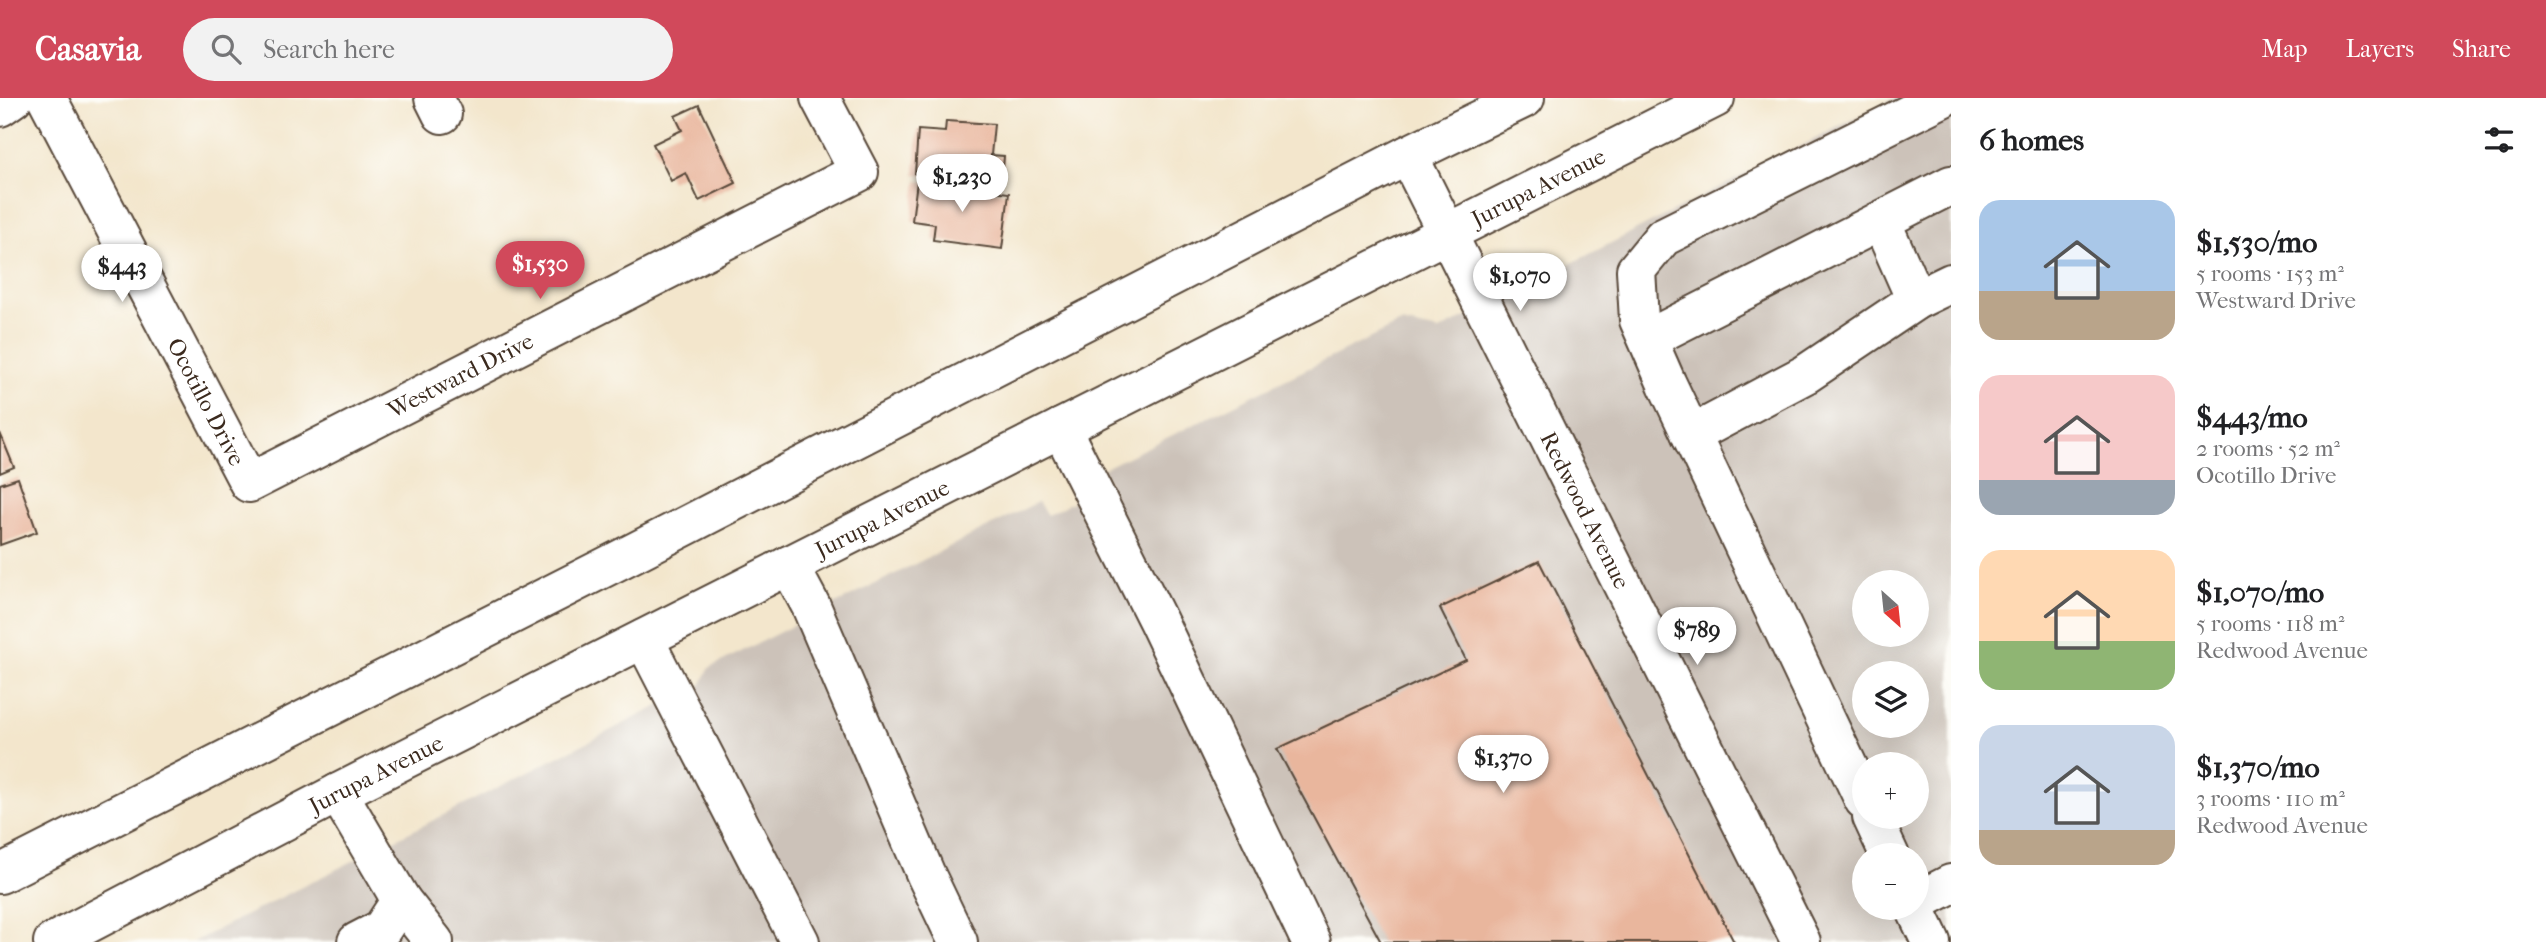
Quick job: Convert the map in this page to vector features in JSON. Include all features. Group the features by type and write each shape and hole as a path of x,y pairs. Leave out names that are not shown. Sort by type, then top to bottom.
{"main road":[{"path":"0,107 13,98"},
{"name":"Ocotillo Drive","path":"47,98 249,483"},
{"name":"Westward Drive","path":"249,483 859,173 820,98"},
{"path":"0,874 1408,155 1525,98"},
{"name":"Jurupa Avenue","path":"52,942 338,793 1715,98"},
{"path":"1852,775 1647,339 1639,320 1636,270 1663,237 1942,98"},
{"name":"Redwood Avenue","path":"1408,155 1801,942"},
{"path":"1647,339 1951,185"},
{"path":"1881,220 1916,300"},
{"path":"1691,435 1806,374 1916,300 1951,283"},
{"path":"1061,428 1158,621 1311,942"},
{"path":"789,565 811,606 926,875 958,942"},
{"path":"644,639 800,942"},
{"path":"338,793 401,900 434,942"},
{"path":"1929,895 1951,884"},
{"path":"357,942 382,929 401,900"},
{"path":"1921,920 1931,942"}],"shaded area":[{"path":"1895,98 1951,98 1951,942 193,942 702,684 709,668 1038,502 1047,515 1109,483 1103,469 1401,323 1439,331"}],"building":[{"path":"699,105 736,183 699,201 686,173 671,181 653,144 682,130 675,116"},
{"path":"946,121 994,124 991,155 1004,156 1002,180 915,174 918,130 945,132"},
{"path":"917,181 1009,193 1002,249 933,240 935,224 912,221"},
{"path":"0,433 14,467 0,473"},
{"path":"18,478 37,532 0,545 0,484"},
{"path":"1539,561 1734,942 1381,942 1277,749 1466,660 1440,608"}]}
